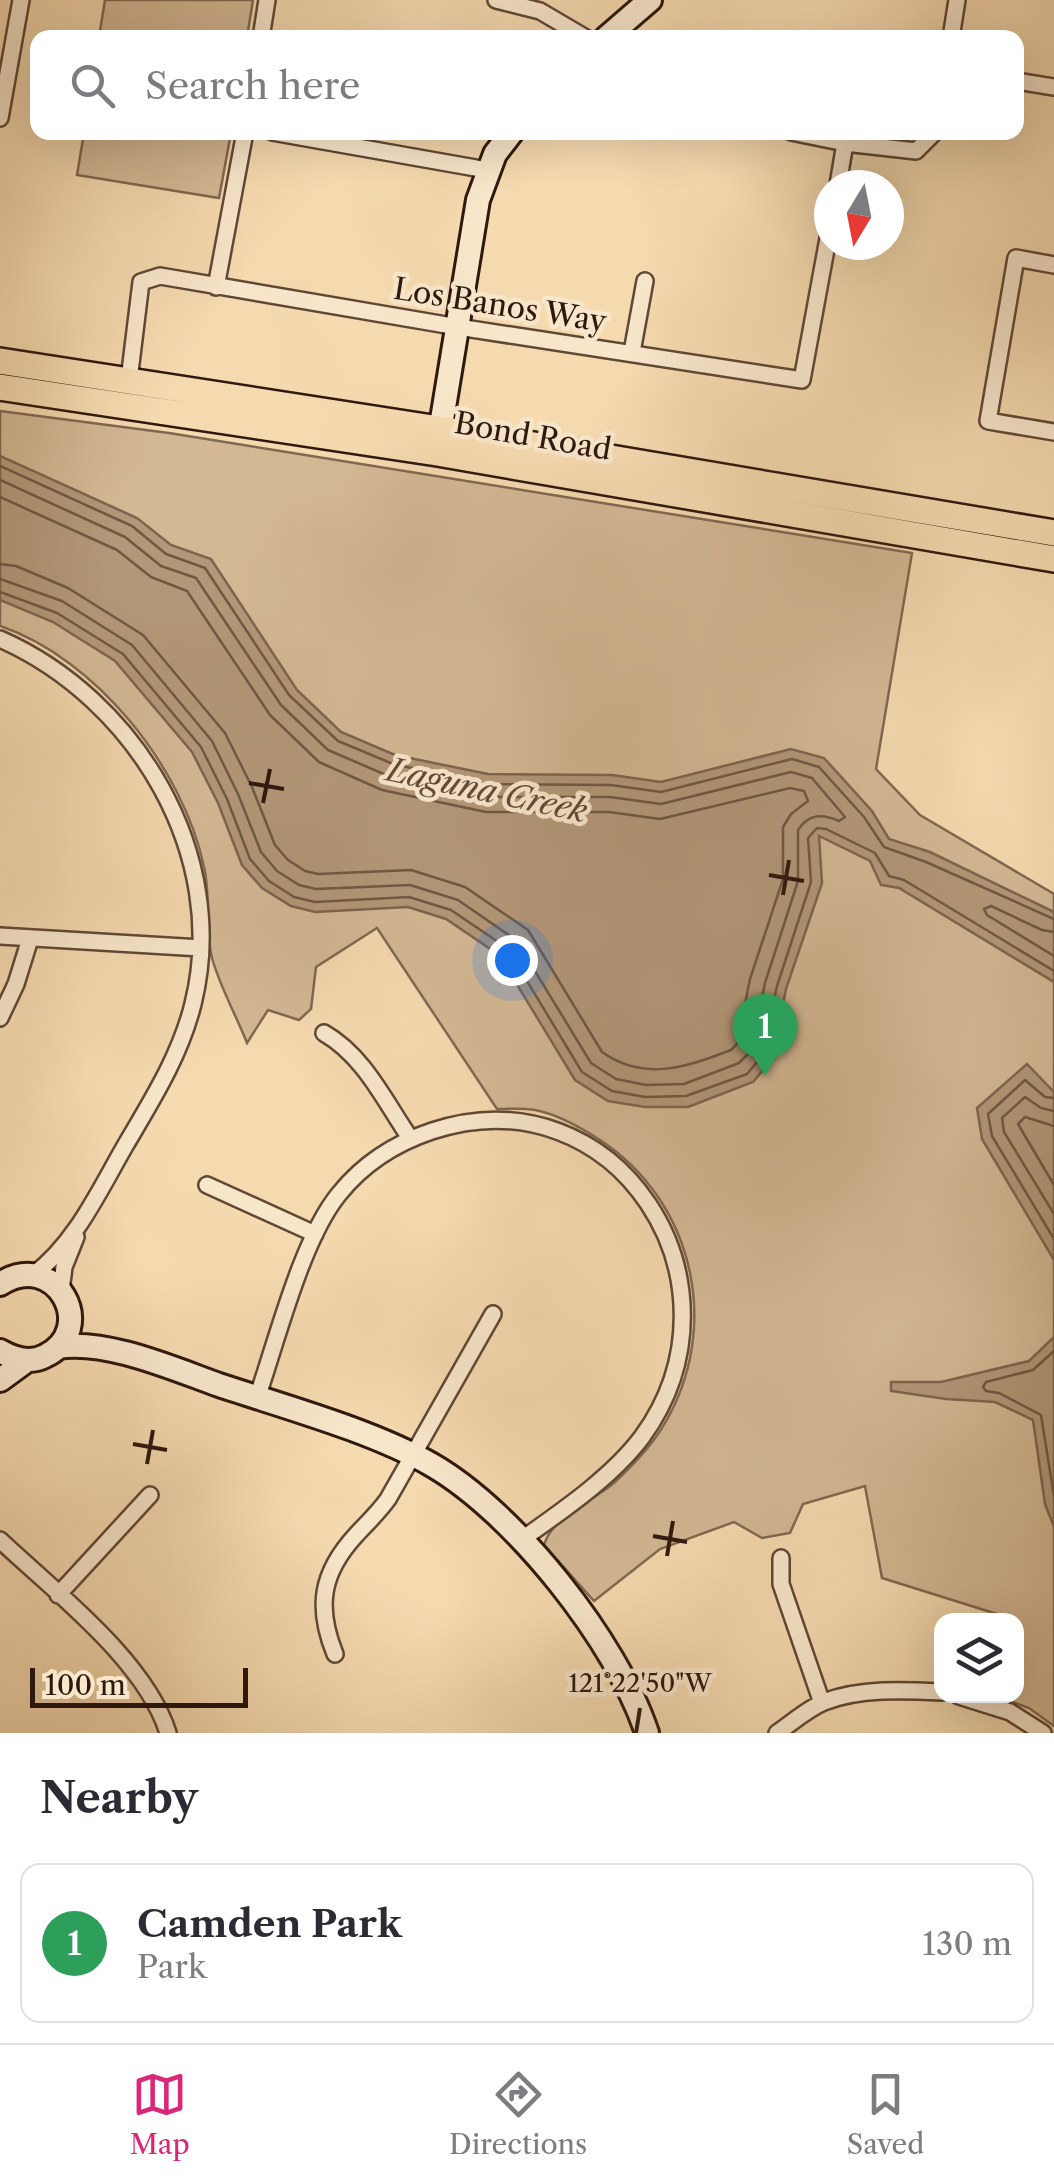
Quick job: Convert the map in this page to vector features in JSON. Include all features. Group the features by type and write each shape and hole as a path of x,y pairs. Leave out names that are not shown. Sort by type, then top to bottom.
{"main road":[{"name":"Bond Road","path":"0,361 128,380 1054,559"},
{"name":"Bond Road","path":"0,386 438,440 1054,533"}],"street":[{"path":"0,118 4,66 21,0"},
{"path":"262,30 268,0"},
{"path":"496,0 540,11 572,30"},
{"path":"615,30 650,0"},
{"path":"952,30 957,0"},
{"path":"1024,82 1054,87"},
{"path":"216,287 244,140"},
{"path":"317,140 488,170"},
{"path":"438,440 478,200 488,170 507,140"},
{"path":"831,140 916,151 928,140"},
{"path":"841,170 846,143"},
{"path":"1054,265 1016,258 988,421 1054,432"},
{"name":"Los Banos Way","path":"128,380 140,282 160,276 458,328 802,380 824,260"},
{"path":"632,352 645,281"},
{"path":"0,639 53,667 83,691 149,768 179,822 190,852 201,913 202,948 194,1000 175,1059 85,1215 52,1260 33,1275"},
{"path":"0,936 202,948"},
{"path":"0,1018 30,939"},
{"path":"324,1034 346,1046 359,1060 410,1138"},
{"path":"256,1398 315,1234 349,1182 375,1160 410,1138 458,1124 491,1122 541,1128 572,1140 615,1166 641,1193 661,1223 679,1268 684,1301 681,1349 667,1395 626,1454 521,1540"},
{"path":"207,1185 315,1234"},
{"path":"58,1347 68,1331 64,1267 85,1215"},
{"path":"0,1284 21,1274 53,1283 88,1330 134,1355"},
{"path":"335,1654 324,1628 323,1598 329,1577 341,1553 377,1515 414,1456 492,1314"},
{"path":"0,1351 26,1360 38,1359 58,1347 84,1345 134,1355 414,1456 467,1489 521,1540 594,1628 632,1694 646,1733"},
{"path":"0,1380 26,1360"},
{"path":"58,1595 150,1495"},
{"path":"0,1540 146,1684 168,1733"},
{"path":"781,1558 782,1584 822,1703"},
{"path":"777,1733 822,1703 876,1692 934,1692"},
{"path":"981,1703 1010,1712 1043,1733"}],"shaded area":[{"path":"105,0 253,0 248,30 100,30"},
{"path":"83,140 230,140 219,198 77,175"},
{"path":"0,411 169,433 912,553 876,769 920,815 1054,894 1054,1726 1015,1703 1024,1703 1024,1613 994,1613 882,1578 865,1486 803,1504 790,1533 762,1538 734,1522 660,1549 594,1601 544,1545 564,1517 615,1482 637,1460 656,1437 677,1398 690,1358 694,1316 690,1274 678,1235 659,1198 631,1165 567,1121 526,1109 497,1109 377,928 316,967 311,1009 299,1020 268,1010 247,1043 212,958 206,878 193,830 156,756 102,691 70,664 36,642 0,626"}],"water":[{"name":"Laguna Creek","path":"0,456 137,518 171,545 211,559 297,690 341,732 395,755 488,774 612,775 661,782 791,749 824,758 872,811 889,839 930,852 1054,912 1054,982 899,888 881,885 870,861 819,836 822,883 786,989 772,1060 753,1082 688,1107 645,1107 608,1101 575,1080 499,955 446,919 408,907 315,912 291,906 262,888 242,865 218,803 192,752 115,661 53,622 0,600"},
{"path":"1027,1064 1054,1092 1054,1260 982,1139 977,1108"},
{"path":"1054,1337 1054,1527 1045,1504 1033,1420 995,1402 891,1391 891,1382 941,1382 1029,1361"}],"place":[{"name":"Camden Park","path":"765,1076"}]}
